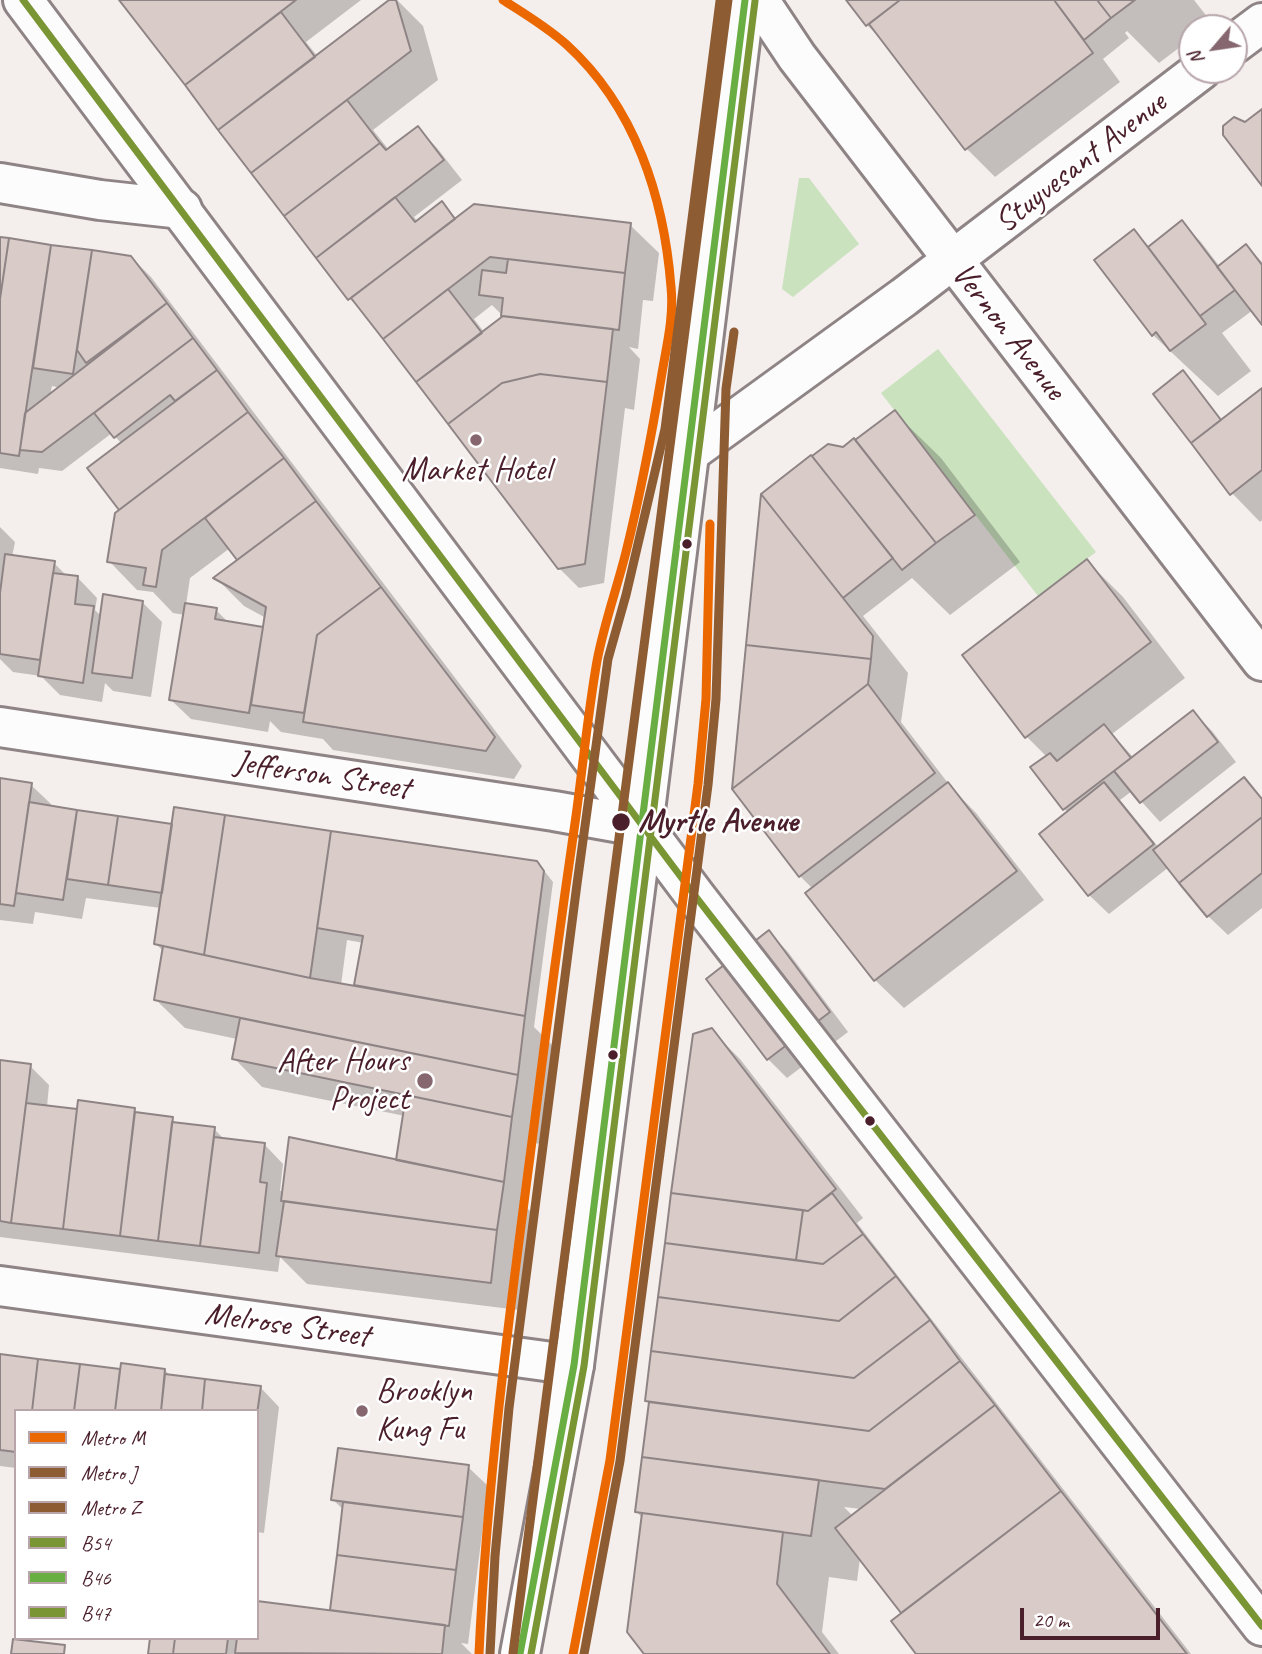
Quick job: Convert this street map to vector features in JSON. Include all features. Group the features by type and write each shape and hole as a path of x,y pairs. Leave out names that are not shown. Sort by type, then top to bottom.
{"main road":[{"path":"23,0 643,827 1262,1626"},
{"path":"520,1654 574,1365 745,0"},
{"name":"Vernon Avenue","path":"759,0 797,57 1262,662"},
{"name":"Stuyvesant Avenue","path":"689,453 953,260 1183,84"},
{"path":"0,183 100,200 181,209"},
{"name":"Jefferson Street","path":"0,727 554,811 643,827"},
{"name":"Melrose Street","path":"0,1286 574,1365"}],"green space":[{"path":"799,178 809,178 859,244 793,297 782,289"},
{"path":"938,349 1096,552 1038,596 881,393"}],"building":[{"path":"119,0 296,0 185,85"},
{"path":"389,0 396,0 411,51 251,173 218,130"},
{"path":"846,0 900,0 866,26"},
{"path":"900,0 1054,0 1093,53 965,150 869,24"},
{"path":"1054,0 1097,0 1111,18 1084,40"},
{"path":"1097,0 1135,0 1111,18"},
{"path":"281,12 315,57 218,130 185,85"},
{"path":"347,100 380,143 284,216 251,173"},
{"path":"1262,109 1262,186 1223,135 1223,126 1234,117 1245,122"},
{"path":"418,126 444,160 316,258 284,216 380,143 386,150"},
{"path":"395,197 415,222 442,201 455,219 348,300 316,258"},
{"path":"474,204 631,223 625,273 490,257 383,339 351,298"},
{"path":"1182,220 1235,290 1200,316 1148,247"},
{"path":"1134,229 1206,324 1170,351 1156,332 1152,336 1094,260"},
{"path":"0,237 9,238 0,299"},
{"path":"9,238 51,245 19,456 0,453 0,299"},
{"path":"1246,244 1262,265 1262,325 1217,267"},
{"path":"51,245 92,250 73,374 33,368"},
{"path":"92,250 131,256 167,303 86,363 77,350"},
{"path":"508,259 625,273 619,330 501,316 503,298 479,295 482,270 506,273"},
{"path":"448,289 482,333 416,382 383,339"},
{"path":"167,303 193,338 42,452 20,450 25,413"},
{"path":"503,316 613,329 607,382 540,374 502,383 448,424 416,382"},
{"path":"193,338 217,370 175,401 170,395 114,438 94,413"},
{"path":"217,370 248,412 119,510 87,468"},
{"path":"1183,370 1221,420 1191,443 1153,394"},
{"path":"540,374 607,382 585,564 558,569 448,424 502,383"},
{"path":"1262,388 1262,470 1230,495 1191,443"},
{"path":"895,410 975,515 936,543 855,440"},
{"path":"248,412 284,458 162,550 156,587 143,585 146,568 107,562 115,513"},
{"path":"854,438 936,543 902,570 812,456 828,444 843,447"},
{"path":"811,455 893,558 843,598 761,494"},
{"path":"284,458 316,501 237,560 205,518"},
{"path":"761,494 873,636 871,659 746,645"},
{"path":"316,501 381,587 317,635 304,713 251,705 266,607 213,578"},
{"path":"5,554 55,561 40,660 0,654 0,593"},
{"path":"1087,559 1151,642 1025,738 962,655"},
{"path":"53,573 78,576 75,604 94,606 83,683 38,676"},
{"path":"381,587 495,737 486,751 303,722 317,635"},
{"path":"103,594 143,601 132,678 92,673"},
{"path":"185,603 217,608 215,619 263,627 249,713 169,700"},
{"path":"746,645 871,659 868,684 732,789"},
{"path":"868,684 935,773 799,877 732,789"},
{"path":"1193,710 1218,742 1140,803 1114,771"},
{"path":"1104,724 1131,758 1063,810 1030,767 1050,753 1057,761"},
{"path":"1244,777 1262,799 1262,817 1179,883 1153,850"},
{"path":"0,778 32,783 14,906 0,904"},
{"path":"948,782 1017,871 874,981 805,893"},
{"path":"1104,782 1154,844 1088,896 1039,834"},
{"path":"29,802 77,810 63,900 16,893"},
{"path":"174,807 225,815 204,955 154,944"},
{"path":"77,810 118,816 108,885 67,879"},
{"path":"225,815 331,831 310,978 204,955"},
{"path":"118,816 172,824 162,893 108,885"},
{"path":"1262,817 1262,873 1207,917 1179,883"},
{"path":"331,831 537,861 544,871 525,1016 354,985 363,936 317,928"},
{"path":"769,930 830,1012 767,1060 706,979"},
{"path":"163,946 310,978 525,1016 518,1075 154,1000"},
{"path":"240,1018 518,1075 512,1117 232,1059"},
{"path":"712,1028 836,1189 808,1211 671,1193 693,1034"},
{"path":"0,1060 31,1064 11,1223 0,1221"},
{"path":"406,1095 512,1117 504,1182 396,1160"},
{"path":"78,1100 135,1108 120,1236 63,1229"},
{"path":"26,1103 77,1109 63,1229 11,1223"},
{"path":"135,1112 173,1117 158,1241 120,1236"},
{"path":"172,1122 215,1127 200,1246 158,1241"},
{"path":"214,1137 265,1143 260,1182 267,1183 259,1253 200,1246"},
{"path":"289,1137 504,1182 497,1230 281,1201"},
{"path":"671,1193 803,1210 796,1260 665,1243"},
{"path":"832,1193 863,1234 823,1264 796,1260 803,1210 808,1211"},
{"path":"284,1201 497,1230 491,1283 276,1256"},
{"path":"863,1234 896,1276 839,1321 658,1297 665,1243 823,1264"},
{"path":"896,1276 930,1320 854,1378 651,1351 658,1297 839,1321"},
{"path":"930,1320 960,1361 869,1431 645,1401 651,1351 854,1378"},
{"path":"0,1354 38,1359 32,1409 14,1409 14,1452 0,1450"},
{"path":"38,1359 80,1364 74,1409 32,1409"},
{"path":"960,1361 995,1405 885,1489 642,1457 649,1402 869,1431"},
{"path":"121,1363 165,1369 161,1409 115,1409"},
{"path":"80,1364 120,1369 115,1409 74,1409"},
{"path":"165,1374 205,1379 202,1409 161,1409"},
{"path":"205,1379 261,1386 258,1409 202,1409"},
{"path":"995,1405 1061,1491 901,1613 835,1528"},
{"path":"338,1448 469,1465 463,1517 331,1500"},
{"path":"642,1457 819,1480 811,1536 635,1512"},
{"path":"1061,1491 1187,1654 916,1654 891,1621"},
{"path":"343,1502 463,1517 456,1570 337,1555"},
{"path":"642,1513 783,1532 777,1584 830,1654 644,1654 627,1632"},
{"path":"337,1555 456,1570 449,1626 330,1610"},
{"path":"259,1601 445,1625 442,1654 235,1653 237,1640 259,1640"},
{"path":"13,1639 65,1645 64,1654 11,1654"},
{"path":"150,1640 175,1640 173,1654 148,1654"},
{"path":"175,1640 228,1640 226,1654 173,1654"}],"metro line":[{"name":"M","path":"479,1654 488,1522 509,1324 591,700 600,647 641,485 672,309 661,220 642,155 628,125 611,96 567,45 503,0"},
{"name":"Z","path":"513,1653 728,0"},
{"name":"J","path":"490,1654 495,1556 509,1408 608,659 665,429 720,1"},
{"name":"J","path":"584,1654 620,1461 708,785 716,699 726,389 734,332"},
{"name":"M","path":"573,1654 610,1460 698,784 706,699 710,524"}],"transit line":[{"name":"B54","path":"23,0 696,897 1262,1626"},
{"name":"B46","path":"520,1654 574,1365 745,0"},
{"name":"B47","path":"531,1654 584,1366 755,1"}],"place":[{"name":"Market Hotel","path":"476,440"},
{"name":"Myrtle Avenue","path":"621,822"},
{"name":"After Hours Project","path":"425,1081"},
{"name":"Brooklyn Kung Fu","path":"362,1411"}]}
